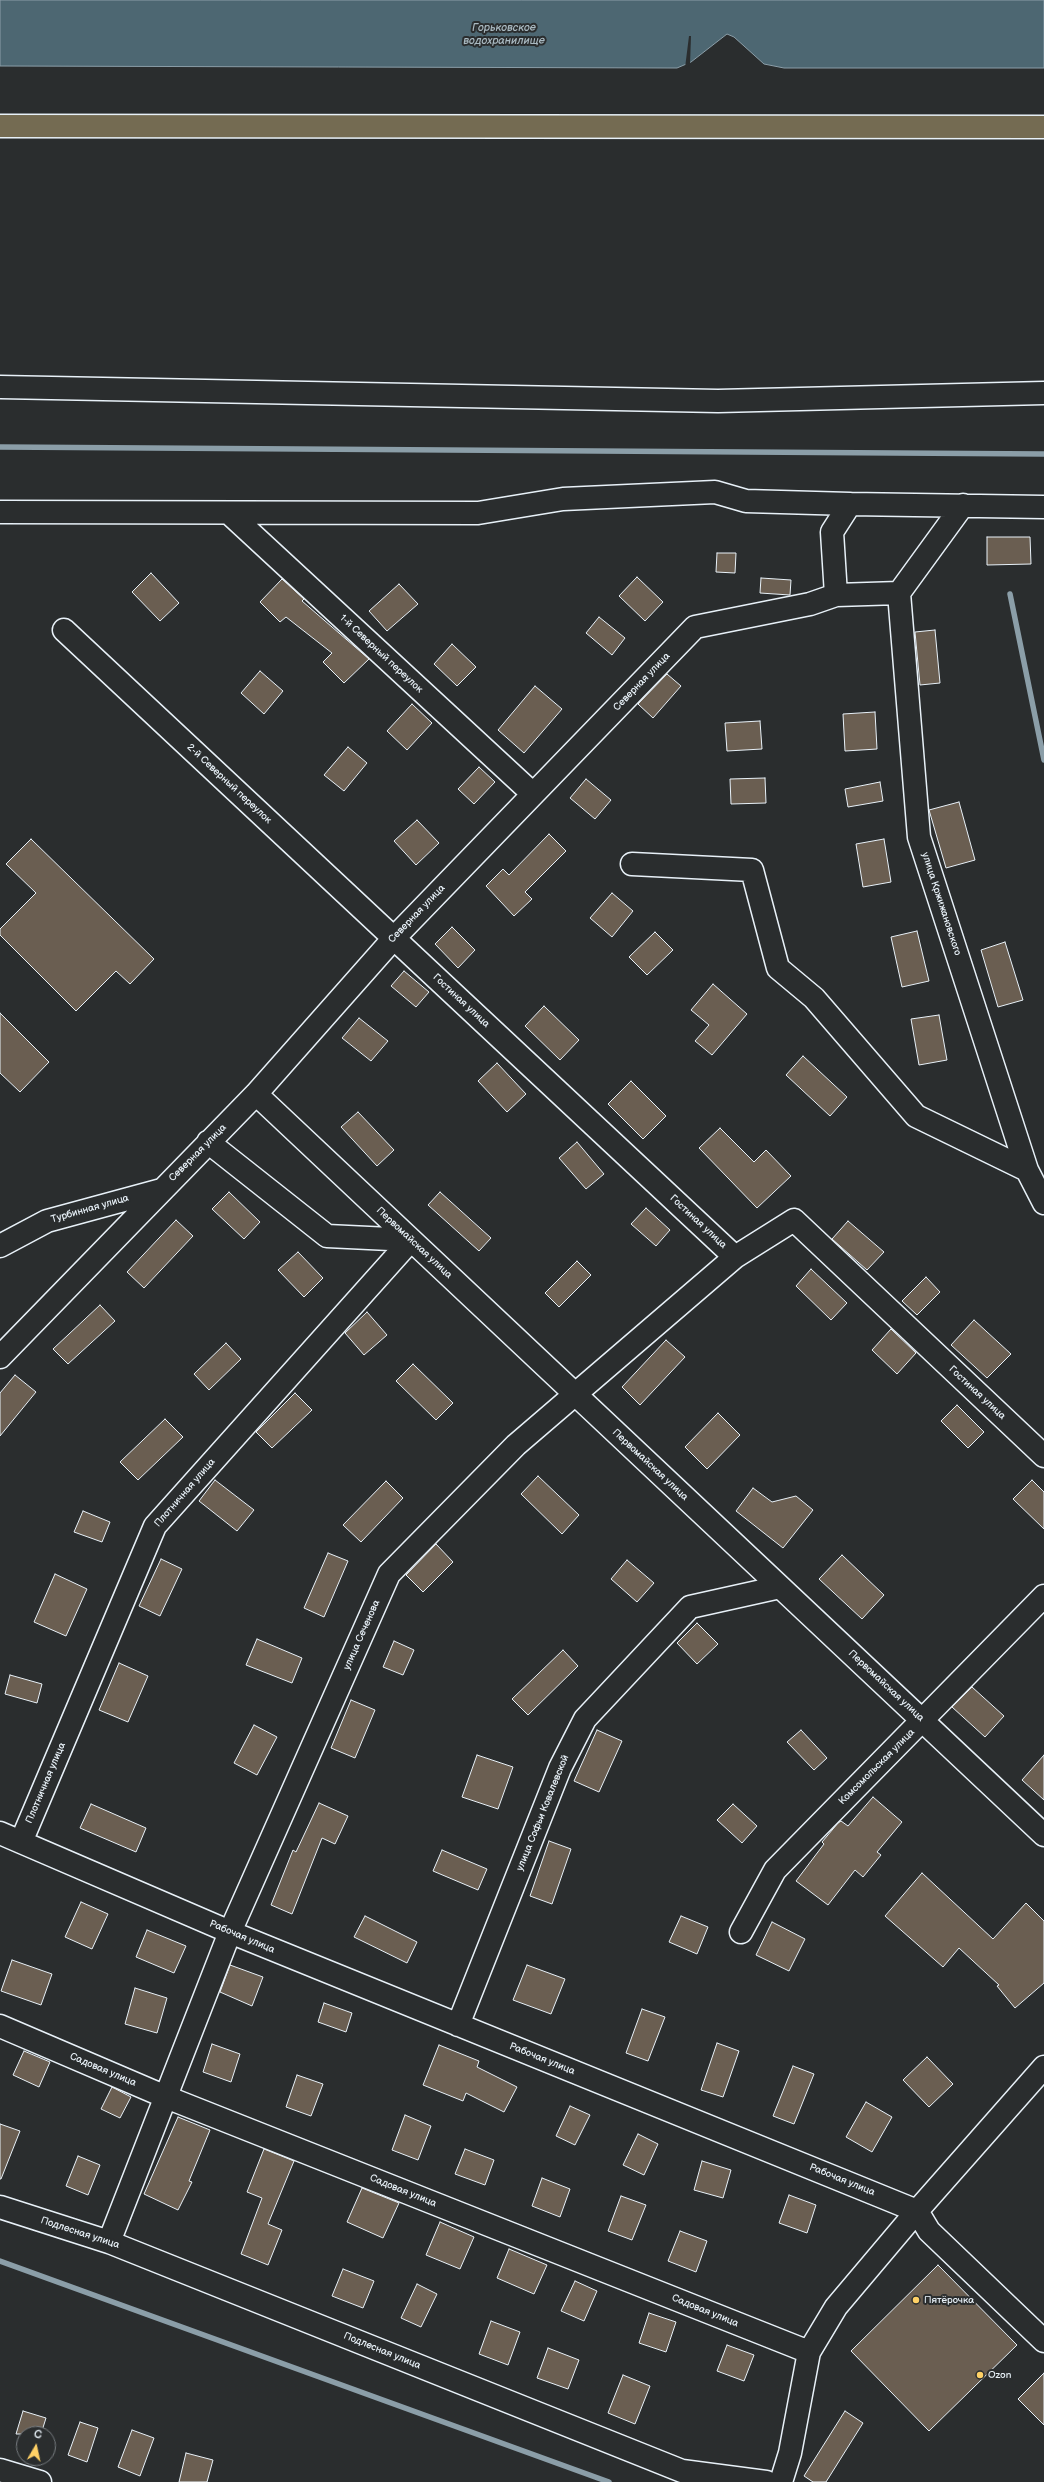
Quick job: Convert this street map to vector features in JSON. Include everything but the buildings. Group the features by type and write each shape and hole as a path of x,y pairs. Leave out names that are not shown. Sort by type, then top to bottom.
{"main road":[{"path":"0,126 1044,127"}],"street":[{"path":"0,387 718,401 1044,393"},
{"path":"4,517 229,513 478,513 563,499 715,492 746,501 1044,507"},
{"path":"836,594 832,532 850,504"},
{"path":"899,593 963,505"},
{"name":"1-й Северный переулок","path":"229,513 533,794"},
{"name":"Северная улица","path":"0,1357 256,1094 394,938 695,627 810,604 836,594 899,593"},
{"name":"улица Кржижановского","path":"899,593 919,837 1027,1170 1044,1203"},
{"name":"2-й Северный переулок","path":"64,630 394,938"},
{"path":"632,864 752,870 778,968 814,998 916,1116 1027,1170"},
{"name":"Гостиная улица","path":"394,938 735,1257 794,1220 1044,1456"},
{"name":"Первомайская улица","path":"256,1094 1044,1835"},
{"path":"208,1142 327,1236 411,1240"},
{"name":"Турбинная улица","path":"0,1246 47,1221 162,1189"},
{"name":"Плотничная улица","path":"21,1842 155,1526 411,1240"},
{"name":"улица Сеченова","path":"109,2242 230,1932 389,1574 516,1446 735,1257"},
{"name":"улица Софьи Ковалевской","path":"458,2025 560,1768 585,1719 690,1607 780,1587"},
{"name":"Комсомольская улица","path":"741,1932 775,1870 923,1721 1044,1596"},
{"name":"Рабочая улица","path":"0,1833 230,1932 917,2211"},
{"name":"Садовая улица","path":"0,2026 166,2097 809,2352"},
{"path":"781,2482 790,2453 809,2352 836,2307 917,2211 1044,2067"},
{"name":"Подлесная улица","path":"0,2207 109,2242 682,2471 766,2482"},
{"path":"917,2211 930,2231 1044,2341"},
{"path":"0,2470 40,2482"}],"water":[{"name":"Горьковское водохранилище","path":"0,0 1044,0 1044,68 784,68 764,64 734,37 727,34 691,62 677,68 0,66"}],"pier":[{"path":"689,36 691,36 690,65 685,68"}],"waterway":[{"path":"0,447 1044,454"},
{"path":"1010,594 1044,760"},
{"path":"0,2261 609,2482"}],"place":[{"name":"Пятёрочка","path":"916,2300"},
{"name":"Ozon","path":"980,2375"}]}
